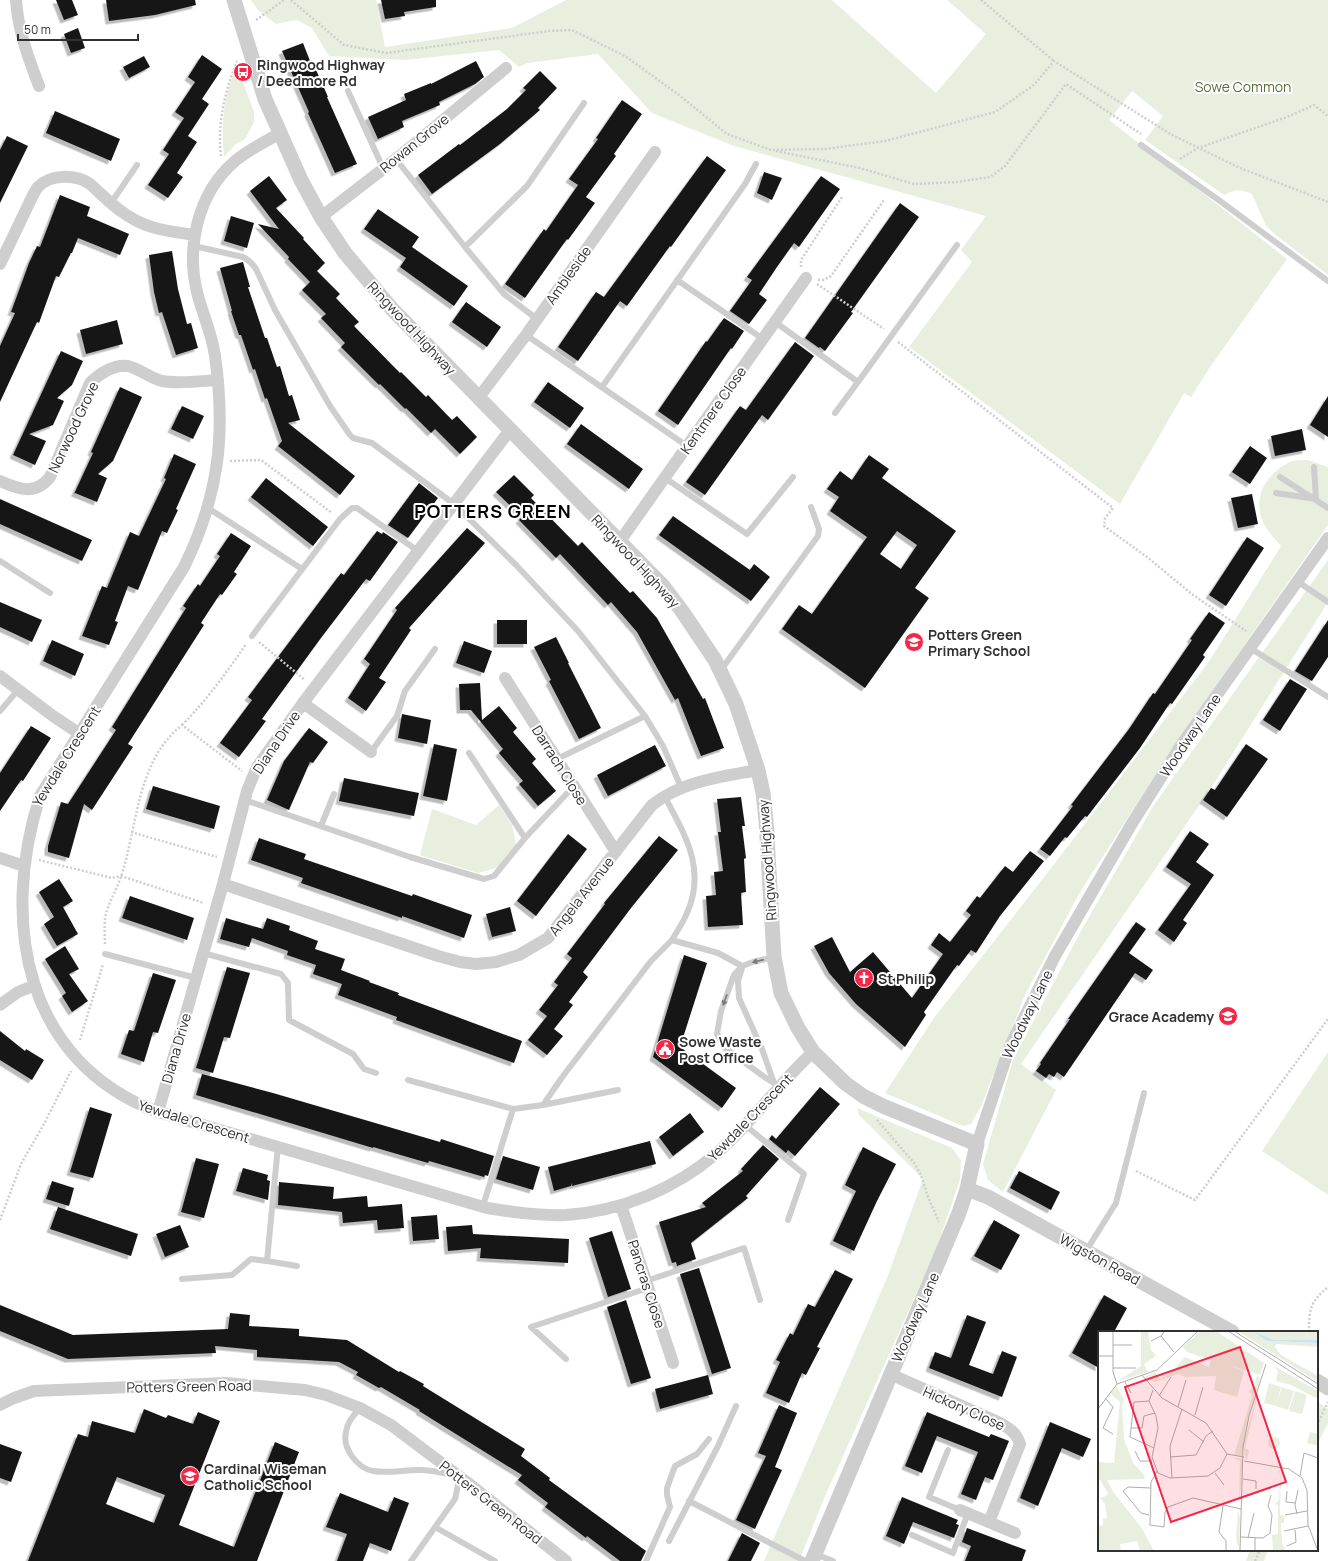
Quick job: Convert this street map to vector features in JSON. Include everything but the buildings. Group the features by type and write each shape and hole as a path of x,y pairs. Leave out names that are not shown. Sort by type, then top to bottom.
{"street":[{"path":"16,0 18,23 39,86"},
{"name":"Ringwood Highway","path":"234,0 247,46 265,99 301,180 321,217 344,253 392,309 663,586 715,660 736,704 758,770 763,793 774,957 781,993 792,1016 813,1052 845,1083 863,1096 885,1107 977,1144"},
{"name":"Rowan Grove","path":"321,217 396,159 506,68"},
{"name":"Yewdale Crescent","path":"280,133 234,162 224,172 208,195 199,216 194,241 192,266 197,292 210,332 215,355 220,409 216,475 208,508 195,544 184,567 40,796 30,817 18,864 14,890 14,917 17,949 22,971 37,1009 57,1039 76,1061 96,1078 121,1095 140,1105 158,1112 483,1206 525,1213 566,1215 592,1212 643,1198 689,1175 718,1153 745,1126 777,1085 813,1052"},
{"name":"Ambleside","path":"479,397 526,335 655,152"},
{"path":"0,264 33,195 39,186 59,177 80,179 89,183 111,203 136,221 194,241"},
{"name":"Kentmere Close","path":"620,541 806,278"},
{"name":"Norwood Grove","path":"0,481 15,488 27,489 37,488 45,483 50,477 90,383 97,376 109,369 128,366 151,378 163,381 218,380"},
{"name":"Diana Drive","path":"158,1112 223,884 245,800 253,778 263,758 510,430"},
{"name":"Woodway Lane","path":"811,1559 951,1232 967,1189 977,1144 1010,1046 1055,956 1131,825 1182,744 1328,538"},
{"path":"0,676 53,716 80,734"},
{"name":"Darrach Close","path":"505,678 616,852"},
{"path":"303,703 371,752"},
{"name":"Angela Avenue","path":"223,884 438,956 460,962 476,964 496,962 519,955 548,938 652,805 664,795 696,782 758,770"},
{"path":"0,858 18,864"},
{"path":"0,1005 18,992 28,988"},
{"name":"Wigston Road","path":"967,1189 988,1197 1230,1331"},
{"name":"Pancras Close","path":"621,1205 673,1363"},
{"name":"Hickory Close","path":"890,1374 1004,1425 1018,1435 1020,1444 989,1522"},
{"path":"1318,1382 1328,1388"},
{"name":"Potters Green Road","path":"0,1405 34,1391 226,1384 305,1390 326,1395 360,1408 391,1424 460,1476 566,1561"},
{"path":"964,1512 1015,1533"}],"lane":[{"path":"348,91 383,168"},
{"path":"465,247 527,186 584,103"},
{"path":"1141,145 1328,281"},
{"path":"396,159 465,247 508,298 537,319"},
{"path":"602,387 745,184 756,164"},
{"path":"111,203 136,165"},
{"path":"194,241 249,260 256,268 275,310 330,406 350,435 353,438 372,443 454,504 578,631 645,716 663,746 681,787"},
{"path":"835,413 957,245"},
{"path":"677,280 763,339"},
{"path":"775,322 858,382"},
{"path":"526,335 687,446"},
{"path":"1314,467 1316,499"},
{"path":"665,478 747,534 793,477"},
{"path":"1280,477 1328,508"},
{"path":"1276,493 1316,499"},
{"path":"720,671 818,536 819,529 811,507"},
{"path":"208,508 302,569"},
{"path":"252,636 340,519 352,508 358,508 418,551"},
{"path":"0,569 1,562 50,593"},
{"path":"1297,581 1328,602"},
{"path":"1250,648 1328,697"},
{"path":"371,752 397,716 405,691 435,649"},
{"path":"0,711 18,690"},
{"path":"556,759 645,716"},
{"path":"469,753 525,838"},
{"path":"245,800 410,857 484,879 494,876 525,838 574,786"},
{"path":"320,826 334,794"},
{"path":"543,1105 567,1070 651,961 672,940 687,912 693,891 694,864 687,840 664,795"},
{"path":"672,940 718,954 742,966"},
{"path":"203,953 281,974 288,983 289,1020 353,1054 364,1069 376,1073"},
{"path":"105,954 196,978"},
{"path":"774,957 742,966 734,975 721,1011 717,1034 724,1047 762,1076 777,1085"},
{"path":"742,966 738,981 739,998 777,1085"},
{"path":"408,1080 513,1109 543,1105 618,1090"},
{"path":"1086,1251 1116,1203 1144,1093"},
{"path":"483,1206 513,1109"},
{"path":"745,1126 804,1174 788,1220"},
{"path":"267,1261 278,1146"},
{"path":"566,1358 532,1327 744,1248 760,1300"},
{"path":"182,1279 232,1275 251,1259 297,1266"},
{"path":"669,1540 718,1446 736,1406"},
{"path":"360,1408 352,1417 346,1431 345,1442 357,1463 373,1471 423,1470 460,1476 454,1499 412,1561"},
{"path":"646,1561 670,1507 667,1488 675,1466 697,1454 709,1439"},
{"path":"912,1535 953,1553 964,1512 929,1498 948,1450"},
{"path":"689,1501 811,1559 833,1561"},
{"path":"436,1527 496,1561"}],"path":[{"path":"242,29 284,0"},
{"path":"290,0 344,45 386,53 549,31 572,30 625,56 679,95 727,134 771,150 860,168 914,184 957,182 990,177 1005,166 1066,84 1146,138"},
{"path":"981,0 1054,61 1172,135 1240,168 1328,202"},
{"path":"224,172 219,130 224,101 227,86 237,61 247,46"},
{"path":"771,150 825,148 885,141 995,112 1034,86 1054,61"},
{"path":"1179,160 1198,148 1287,117 1314,105 1328,116"},
{"path":"842,197 801,260 800,264 806,278 830,292 883,328 927,366 1113,508 1105,518 1104,526 1147,557 1193,595 1256,638"},
{"path":"806,278 823,280 829,278 884,200"},
{"path":"217,461 261,460 340,519"},
{"path":"76,1061 79,1045 105,960 105,918 121,876 141,792 155,757 172,733 198,709 207,698 252,636 304,679"},
{"path":"182,725 253,778"},
{"path":"131,832 229,860"},
{"path":"18,864 31,858 112,878 121,876 216,906"},
{"path":"1126,1166 1195,1200 1328,1018"},
{"path":"0,1220 21,1164 45,1122 70,1072"},
{"path":"863,1096 872,1116 915,1164 921,1175 928,1198 941,1227 951,1232"},
{"path":"1309,1331 1309,1312 1317,1296 1328,1287"},
{"path":"1318,1423 1328,1402"},
{"path":"1255,1561 1260,1551"}],"green space":[{"name":"Sowe Common","path":"251,0 376,0 385,47 512,28 566,0 832,0 936,93 986,34 947,0 1328,0 1328,275 1266,226 1252,194 1238,190 1224,195 1145,140 1163,116 1132,91 1109,120 1287,259 1210,367 1191,397 1184,393 1120,504 909,347 972,262 961,250 986,216 734,146 652,113 598,54 527,63 519,67 499,50 405,60 329,56 312,28 297,20 276,24 258,10"},
{"path":"237,66 254,112 254,122 245,139 236,144 224,157 224,110 232,78"},
{"path":"1308,460 1328,467 1328,525 1174,746 1080,892 1025,995 981,1106 971,1124 963,1126 885,1093 934,1018 1208,663 1281,546 1268,530 1260,515 1260,496 1263,488 1274,473 1281,467 1292,461"},
{"path":"1328,560 1328,602 1211,788 1021,1064 1056,1090 1003,1192 988,1180 983,1164 1013,1060 1082,929 1154,805"},
{"path":"499,805 512,825 516,844 500,867 478,873 420,855 432,809 476,825"},
{"path":"1328,1052 1328,1195 1262,1151"},
{"path":"857,1108 952,1148 961,1160 960,1179 936,1250 825,1496 799,1561 764,1561 887,1278 923,1179 859,1115"},
{"path":"1318,1402 1328,1409 1328,1423 1318,1443"},
{"path":"1250,1551 1268,1551 1264,1561 1246,1561"}],"place":[{"name":"Ringwood Highway / Deedmore Rd","path":"243,72"},
{"name":"Potters Green Primary School","path":"914,642"},
{"name":"St Philip","path":"864,978"},
{"name":"Grace Academy","path":"1228,1016"},
{"name":"Sowe Waste Post Office","path":"665,1049"},
{"name":"Cardinal Wiseman Catholic School","path":"190,1476"}],"district":[{"name":"POTTERS GREEN","path":"493,511"}]}
